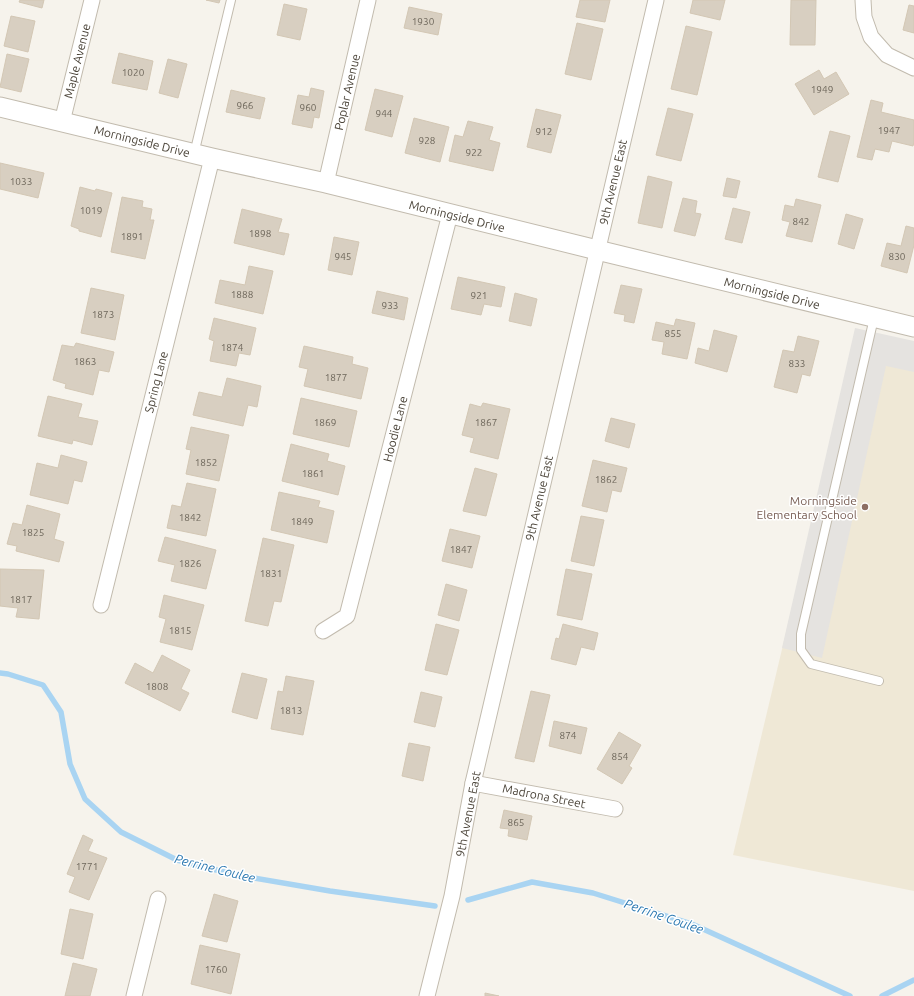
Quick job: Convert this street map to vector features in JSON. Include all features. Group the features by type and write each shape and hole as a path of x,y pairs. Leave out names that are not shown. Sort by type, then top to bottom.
{"street":[{"name":"Maple Avenue","path":"62,122 92,0"},
{"name":"Poplar Avenue","path":"326,184 368,0"},
{"name":"9th Avenue East","path":"427,996 452,896 473,783 656,0"},
{"path":"863,0 864,17 872,37 887,55 914,68"},
{"name":"Morningside Drive","path":"0,107 326,184 914,327"},
{"name":"Spring Lane","path":"101,605 203,156"},
{"name":"Hoodie Lane","path":"323,631 347,616 450,214"},
{"name":"Madrona Street","path":"473,783 615,809"},
{"path":"134,996 158,899"}],"lane":[{"path":"203,156 231,0"},
{"path":"874,318 801,634 801,650 811,664 879,681"}],"shaded area":[{"path":"855,328 914,341 914,372 886,366 822,658 782,648"},
{"name":"Morningside Elementary School","path":"853,351 914,365 914,891 733,855"}],"building":[{"path":"20,0 44,0 42,8 19,2"},
{"path":"206,0 220,0 219,3"},
{"path":"580,0 610,0 605,22 576,17"},
{"path":"693,0 725,0 720,20 690,13"},
{"path":"791,0 816,0 815,45 790,45"},
{"path":"284,4 307,9 300,40 277,35"},
{"path":"909,5 914,6 914,33 903,30"},
{"path":"409,7 442,14 438,35 404,28"},
{"path":"11,16 35,21 28,52 4,46"},
{"path":"577,23 603,29 591,80 565,74"},
{"path":"686,26 712,32 697,95 671,89"},
{"path":"119,53 153,61 147,90 112,83"},
{"path":"7,54 29,59 21,92 0,87"},
{"path":"168,59 187,64 178,98 159,93"},
{"path":"819,70 824,79 836,72 849,94 814,115 795,84"},
{"path":"311,88 324,91 319,118 314,117 312,128 292,124 298,95 309,97"},
{"path":"375,89 403,96 392,137 365,130"},
{"path":"231,90 265,98 260,119 226,112"},
{"path":"871,100 883,103 881,112 914,120 913,146 892,141 889,152 875,149 872,160 857,157"},
{"path":"668,108 693,114 681,161 656,155"},
{"path":"536,109 561,115 551,153 527,147"},
{"path":"414,118 449,127 440,162 405,153"},
{"path":"468,121 493,127 489,140 500,143 493,171 449,161 455,135 463,137"},
{"path":"830,131 850,136 838,182 818,177"},
{"path":"0,163 44,173 38,198 0,189"},
{"path":"648,176 672,182 662,228 638,223"},
{"path":"727,178 740,181 736,198 723,196"},
{"path":"80,187 112,193 101,237 79,231 79,229 71,226"},
{"path":"122,197 143,201 142,207 152,209 150,220 154,220 145,259 111,252"},
{"path":"683,198 697,201 695,213 701,214 695,236 674,231"},
{"path":"796,199 821,205 812,242 786,236 790,222 782,220 785,205 794,207"},
{"path":"733,208 750,212 742,243 725,239"},
{"path":"242,209 282,219 278,232 289,234 284,255 234,243"},
{"path":"846,214 863,219 854,249 838,244"},
{"path":"906,226 914,228 914,245 907,273 881,266 887,243 901,246"},
{"path":"334,237 359,242 352,275 328,270"},
{"path":"249,266 273,271 263,314 215,303 220,280 245,285"},
{"path":"458,277 505,287 501,307 484,304 481,315 451,309"},
{"path":"621,285 642,289 634,323 624,321 625,315 614,313"},
{"path":"91,288 124,295 115,340 81,333"},
{"path":"377,291 408,298 404,320 372,313"},
{"path":"515,293 537,299 531,326 509,321"},
{"path":"214,318 256,328 250,355 239,353 236,366 210,361 214,341 209,339"},
{"path":"676,319 695,323 687,359 662,354 664,342 652,340 656,322 674,326"},
{"path":"714,330 737,336 727,372 695,363 698,348 709,351"},
{"path":"798,336 819,341 810,376 802,374 797,393 774,387 783,350 794,352"},
{"path":"76,343 114,352 109,372 99,370 93,395 65,388 66,384 53,380 62,345 74,347"},
{"path":"304,346 353,357 352,364 368,368 361,399 304,386 308,369 299,367"},
{"path":"227,378 261,386 257,407 248,405 243,426 193,415 199,392 222,397"},
{"path":"48,396 82,404 78,417 98,421 92,445 73,440 72,444 38,436"},
{"path":"301,398 357,411 349,447 293,434"},
{"path":"483,403 510,409 498,459 470,452 474,438 462,435 470,404 481,407"},
{"path":"611,418 635,424 629,448 605,441"},
{"path":"191,427 229,435 219,481 186,474 191,450 186,449"},
{"path":"291,444 329,454 327,461 345,466 338,495 282,481"},
{"path":"61,455 87,462 82,482 74,480 68,504 30,495 37,463 58,468"},
{"path":"593,460 627,468 621,492 612,490 607,512 582,506"},
{"path":"475,468 497,474 486,516 463,511"},
{"path":"187,483 216,489 206,536 167,528 172,505 181,507"},
{"path":"279,492 320,501 318,507 334,511 327,543 271,530"},
{"path":"27,505 60,514 54,539 64,542 59,562 16,551 17,546 7,544 13,523 22,525"},
{"path":"581,516 604,520 594,566 571,561"},
{"path":"450,529 480,536 472,568 442,561"},
{"path":"165,537 216,550 206,589 171,581 175,565 158,561"},
{"path":"263,538 294,545 281,602 274,601 268,626 245,621"},
{"path":"0,569 44,570 39,619 16,617 18,608 0,606"},
{"path":"566,569 592,574 582,620 557,615"},
{"path":"446,584 467,590 459,621 438,615"},
{"path":"164,595 204,605 192,650 160,642 166,619 159,617"},
{"path":"436,624 459,630 447,675 425,670"},
{"path":"563,624 598,633 594,650 581,647 576,665 551,659 556,638 559,639"},
{"path":"162,655 190,670 181,689 189,693 180,711 125,683 135,663 153,673"},
{"path":"242,673 267,679 257,719 232,712"},
{"path":"286,676 314,681 303,735 271,729 278,691 283,692"},
{"path":"531,691 550,695 534,762 515,758"},
{"path":"421,692 442,697 435,727 414,722"},
{"path":"554,721 587,728 581,754 549,746"},
{"path":"619,732 641,745 629,766 632,768 622,784 597,769"},
{"path":"409,743 430,747 423,781 402,776"},
{"path":"504,810 532,816 527,840 508,836 509,829 500,828"},
{"path":"83,835 93,840 88,851 107,858 89,900 69,892 75,877 67,874"},
{"path":"214,894 238,901 227,942 202,936"},
{"path":"70,909 93,914 83,959 61,954"},
{"path":"200,945 240,954 231,994 191,984"},
{"path":"73,963 97,969 90,996 65,996"},
{"path":"485,993 499,996 485,996"}],"waterway":[{"name":"Perrine Coulee","path":"0,673 43,685 61,712 70,764 85,799 121,832 177,860 236,875 330,891 435,906"},
{"name":"Perrine Coulee","path":"468,900 532,882 593,893 692,924 850,996"},
{"name":"Perrine Coulee","path":"882,996 914,980"}],"place":[{"name":"Morningside Elementary School","path":"865,507"}]}
